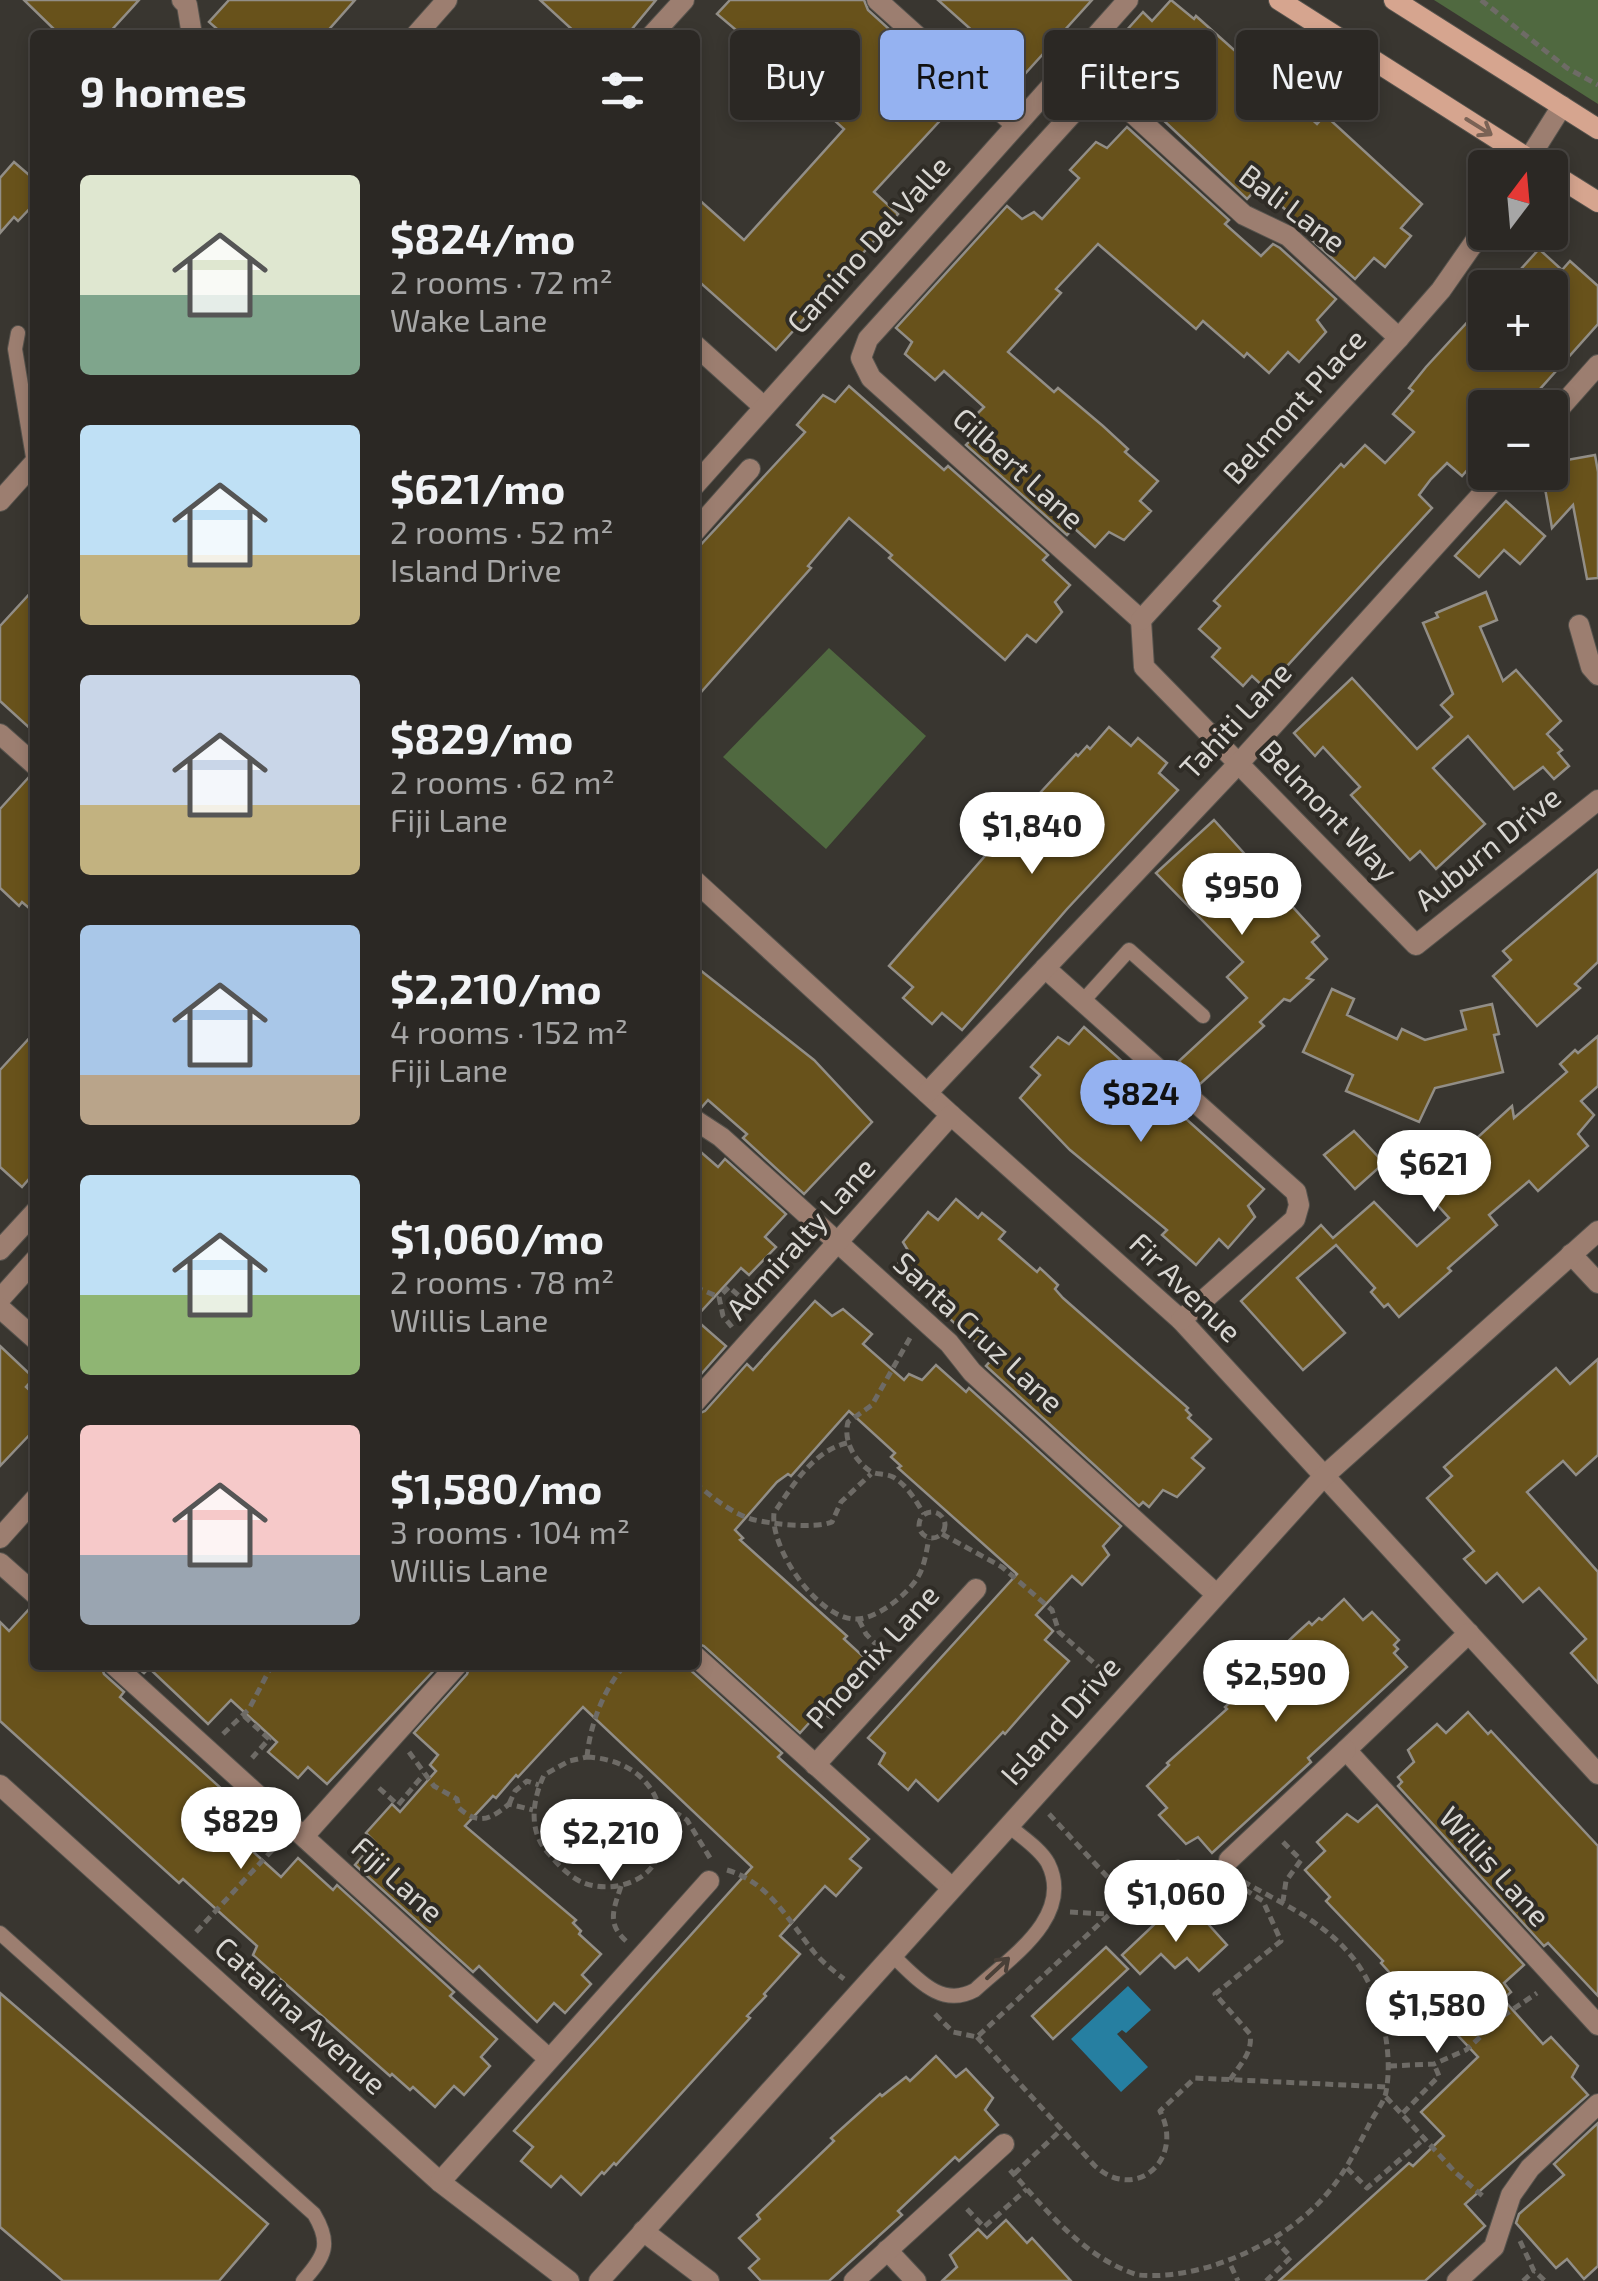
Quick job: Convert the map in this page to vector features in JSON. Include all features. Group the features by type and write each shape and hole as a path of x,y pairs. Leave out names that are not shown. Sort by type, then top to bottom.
{"main road":[{"path":"1278,0 1510,150"},
{"path":"1394,0 1598,130"},
{"path":"1568,183 1598,202"}],"street":[{"path":"420,30 447,0"},
{"path":"657,30 684,0"},
{"path":"877,0 1016,125"},
{"name":"Camino Del Valle","path":"700,478 1128,0"},
{"path":"187,2 191,30"},
{"name":"Bali Lane","path":"861,358 868,339 1081,104 1101,94 1118,100 1244,215 1288,236 1399,338"},
{"path":"1539,150 1562,106"},
{"name":"Belmont Place","path":"1141,620 1399,338 1441,290 1469,250"},
{"path":"700,349 764,407"},
{"name":"Gilbert Lane","path":"861,358 871,378 1141,620"},
{"path":"1568,399 1598,365"},
{"path":"0,501 30,468"},
{"path":"700,525 750,469"},
{"name":"Tahiti Lane","path":"927,1093 1240,762 1486,490"},
{"name":"Belmont Way","path":"1141,620 1144,666 1416,946"},
{"path":"1579,625 1591,667 1598,675"},
{"path":"0,734 30,761"},
{"path":"0,765 16,748"},
{"name":"Auburn Drive","path":"1416,946 1598,800"},
{"name":"Fir Avenue","path":"700,885 1182,1320 1598,1774"},
{"path":"1045,968 1296,1192 1299,1204 1294,1218 1182,1320"},
{"name":"Admiralty Lane","path":"700,1397 951,1115"},
{"name":"Santa Cruz Lane","path":"700,1123 721,1137 949,1343 972,1372 1216,1594"},
{"path":"3,1240 30,1216"},
{"name":"Island Drive","path":"599,2281 1323,1477 1598,1231"},
{"path":"1571,1254 1598,1282"},
{"path":"0,1299 30,1266"},
{"path":"0,1308 30,1335"},
{"path":"0,1538 30,1505"},
{"path":"0,1563 30,1590"},
{"name":"Phoenix Lane","path":"815,1765 976,1589"},
{"path":"1229,1860 1470,1633"},
{"name":"Phoenix Lane","path":"700,1661 952,1888"},
{"name":"Fiji Lane","path":"120,1670 550,2059"},
{"path":"299,1831 361,1772 453,1670"},
{"name":"Willis Lane","path":"1346,1750 1598,2025"},
{"name":"Catalina Avenue","path":"0,1786 440,2182 570,2281"},
{"path":"440,2182 709,1882"},
{"path":"1456,2281 1494,2246 1511,2195 1530,2168 1598,2104"},
{"path":"854,2281 999,2148"},
{"path":"643,2230 708,2281"},
{"path":"887,2250 916,2281"}],"lane":[{"path":"18,333 15,349 30,434"},
{"path":"1082,1000 1128,950 1202,1016"},
{"path":"891,1954 935,1992 962,1996 975,1990 1042,1926 1050,1910 1049,1866 1008,1825"},
{"path":"0,1933 314,2214 324,2232 325,2246 319,2263 303,2281"}],"path":[{"path":"1480,0 1568,68 1598,85"},
{"path":"719,1297 728,1287 768,1322"},
{"path":"700,1289 719,1297"},
{"path":"719,1297 722,1316 750,1342"},
{"path":"924,1321 889,1371 872,1405 848,1422 847,1444 872,1473 894,1478 914,1497 924,1514 920,1526 929,1539"},
{"path":"847,1444 827,1449 816,1459 774,1513 773,1522 784,1554 803,1588 844,1618 859,1620 887,1606 917,1580 929,1539"},
{"path":"700,1487 748,1518 820,1527 832,1522 841,1502 872,1473"},
{"path":"924,1514 934,1512 940,1516 945,1524 942,1534"},
{"path":"929,1539 942,1534 1002,1567 1052,1610 1059,1632 1128,1692"},
{"path":"859,1620 866,1634 902,1670"},
{"path":"207,1749 244,1716 269,1670"},
{"path":"587,1758 594,1718 620,1670"},
{"path":"236,1775 269,1739 244,1716"},
{"path":"392,1738 416,1760 434,1786 457,1799 459,1808 476,1820 495,1816 527,1781 540,1785"},
{"path":"587,1758 615,1762 641,1776 658,1798 662,1822 659,1854 653,1867 620,1886 584,1883 544,1849 538,1836 533,1810 540,1785 550,1770 587,1758"},
{"path":"361,1772 398,1805 424,1774"},
{"path":"1033,1798 1126,1896 1153,1917"},
{"path":"509,1804 533,1810"},
{"path":"662,1822 678,1814 687,1820 708,1856 720,1867 742,1874 766,1891 812,1950 858,1991"},
{"path":"1266,1825 1301,1860 1286,1881 1283,1901"},
{"path":"180,1949 299,1831"},
{"path":"999,2148 1014,2174 1060,2226 1111,2262 1135,2274 1155,2278 1209,2273 1231,2265 1275,2240 1325,2197 1347,2168 1386,2097 1389,2066 1382,2018 1365,1976 1336,1939 1313,1919 1233,1875 1229,1860"},
{"path":"976,2037 1126,1896 1163,1865 1178,1862 1230,1880 1263,1901 1281,1942 1215,1994 1252,2040 1249,2054 1230,2080"},
{"path":"620,1886 612,1924 643,1955"},
{"path":"1050,1910 1107,1914"},
{"path":"1389,2066 1434,2064 1466,2050 1504,2016 1559,1982"},
{"path":"930,2009 952,2032 976,2037 1104,2174 1132,2180 1147,2176 1158,2166 1168,2136 1160,2112 1195,2078 1387,2087"},
{"path":"1403,2113 1439,2076 1434,2064"},
{"path":"1386,2097 1504,2219 1518,2237 1534,2271 1545,2281"},
{"path":"1014,2174 1062,2130"},
{"path":"1347,2168 1368,2188 1426,2137"},
{"path":"951,2192 984,2227 1028,2189"},
{"path":"1266,2281 1291,2257 1275,2240"},
{"path":"1231,2265 1238,2281"},
{"path":"1522,2281 1534,2271"}],"green space":[{"path":"1434,0 1598,0 1598,104"},
{"path":"829,648 926,736 826,849 723,757"}],"water":[{"path":"1128,1986 1151,2010 1126,2033 1122,2030 1117,2034 1148,2067 1121,2092 1071,2039"}],"building":[{"path":"24,0 139,0 112,30 55,30"},
{"path":"229,0 355,0 328,30 218,30 209,22"},
{"path":"540,0 656,0 631,30 573,30"},
{"path":"730,0 864,0 868,10 889,29 880,30 880,120 941,120 874,192 898,214 776,350 700,282 700,200 744,240 844,129 834,120 860,120 860,30 736,30 717,14"},
{"path":"938,0 1092,0 1065,30 1044,30 1044,53 1024,75 1024,30 972,30"},
{"path":"1171,0 1212,30 1127,30 1143,12 1152,21"},
{"path":"1216,34 1236,52 1236,120 1313,120 1317,124 1330,120 1422,204 1401,228 1411,236 1385,267 1374,258 1355,279 1259,186 1247,199 1163,120 1216,120"},
{"path":"1127,127 1229,220 1225,224 1261,256 1273,244 1280,248 1336,299 1317,320 1326,332 1299,362 1288,352 1269,373 1203,321 1196,329 1098,244 1056,289 1061,293 1008,352 1054,392 1058,388 1103,426 1158,481 1140,501 1151,511 1124,540 1109,532 1095,547 1074,528 1067,535 966,445 986,424 976,415 984,407 944,371 935,380 905,354 912,342 896,328 1007,206 1022,219 1034,212 1042,219 1079,178 1070,170 1096,142 1107,148"},
{"path":"14,162 30,176 30,208 18,221 14,217 0,233 0,178"},
{"path":"1540,250 1562,270 1520,270"},
{"path":"1570,261 1598,286 1598,324 1568,358 1568,270 1562,270"},
{"path":"1468,321 1468,370 1557,370 1539,390 1468,390 1468,469 1462,476 1447,463 1419,495 1432,508 1266,689 1252,676 1243,686 1212,657 1220,648 1199,629 1220,606 1214,601 1341,464 1344,467 1365,445 1385,463 1414,432 1393,414 1413,391 1409,388"},
{"path":"849,386 944,470 948,466 1048,555 1043,560 1070,585 1055,602 1062,612 1036,642 1027,635 1005,660 849,518 808,566 811,568 700,693 700,546 805,432 797,425 823,395 835,402"},
{"path":"1595,455 1598,578 1587,579 1573,505 1552,528 1545,490 1568,490 1568,460"},
{"path":"1506,501 1545,536 1520,564 1504,550 1479,577 1455,556"},
{"path":"1486,592 1497,620 1480,627 1503,681 1516,670 1561,721 1547,734 1562,750 1558,753 1569,766 1554,779 1543,767 1514,789 1468,736 1433,768 1485,824 1436,869 1420,851 1410,860 1351,795 1360,787 1323,747 1315,756 1294,733 1352,678 1417,749 1452,717 1441,705 1453,694 1423,623 1438,617 1436,613"},
{"path":"30,593 30,728 0,701 0,626"},
{"path":"1109,727 1131,746 1138,738 1167,763 1159,773 1178,790 962,1030 942,1013 932,1024 903,998 913,987 889,966 1039,794 1076,754 1087,746 1090,749"},
{"path":"30,777 30,909 22,902 19,906 0,888 0,809"},
{"path":"1214,820 1319,936 1312,942 1327,959 1307,978 1313,980 1290,1001 1284,999 1260,1022 1264,1026 1200,1084 1179,1061 1247,998 1227,977 1243,962 1156,873"},
{"path":"1598,870 1598,962 1575,984 1580,988 1537,1026 1493,976 1511,960 1503,951"},
{"path":"700,970 814,1060 872,1122 804,1194 708,1100 701,1108"},
{"path":"1332,989 1354,999 1347,1015 1397,1039 1402,1029 1425,1040 1466,1029 1461,1011 1492,1004 1503,1072 1435,1088 1419,1122 1346,1091 1353,1075 1303,1052"},
{"path":"1084,1027 1264,1189 1248,1206 1255,1217 1228,1248 1219,1239 1196,1265 1162,1235 1167,1230 1070,1150 1020,1098 1040,1075 1031,1067 1058,1037 1069,1044"},
{"path":"1598,1036 1598,1086 1581,1101 1594,1115 1578,1134 1588,1146 1538,1191 1529,1181 1489,1215 1497,1225 1399,1317 1388,1304 1384,1307 1371,1292 1375,1288 1336,1245 1297,1278 1345,1333 1303,1370 1241,1301 1321,1225 1333,1238 1374,1202 1417,1246 1449,1218 1422,1188 1512,1106 1514,1118 1567,1072 1560,1064"},
{"path":"30,1037 30,1178 22,1187 0,1167 0,1070"},
{"path":"1354,1131 1384,1163 1355,1189 1324,1155"},
{"path":"700,1151 718,1167 725,1159 786,1214 765,1237 776,1247 749,1275 741,1268 700,1313"},
{"path":"956,1199 978,1218 982,1213 1005,1232 999,1239 1037,1272 1040,1268 1058,1285 1055,1289 1063,1298 1188,1408 1188,1418 1211,1439 1192,1458 1204,1468 1177,1497 1163,1490 1149,1507 1143,1502 1139,1506 986,1366 993,1358 894,1268 909,1252 903,1242 928,1212 938,1220"},
{"path":"815,1301 832,1316 843,1309 872,1334 863,1344 904,1380 909,1374 922,1380 936,1365 966,1392 969,1388 1121,1526 1103,1546 1109,1555 1082,1585 1072,1576 1036,1615 1053,1631 1045,1640 1069,1661 1005,1734 938,1801 916,1780 908,1790 879,1764 885,1753 868,1738 1017,1574 898,1468 901,1466 891,1457 895,1453 849,1411 791,1476 788,1474 777,1482 735,1530 743,1538 740,1540 847,1636 844,1639 867,1660 848,1681 857,1689 831,1718 819,1712 800,1733 700,1645 700,1413 747,1364 753,1370"},
{"path":"700,1323 726,1346 700,1375"},
{"path":"0,1346 30,1374 26,1387 30,1391 30,1434 0,1466"},
{"path":"1598,1359 1598,1455 1576,1475 1563,1461 1527,1492 1598,1572 1598,1683 1571,1653 1586,1639 1539,1588 1523,1602 1497,1573 1486,1583 1464,1559 1474,1551 1427,1498 1452,1476 1444,1467 1556,1368 1570,1384"},
{"path":"1344,1599 1363,1620 1372,1612 1399,1640 1394,1653 1407,1667 1212,1853 1198,1837 1186,1844 1159,1815 1167,1808 1147,1786 1227,1709 1244,1689 1241,1686 1309,1622 1312,1625 1319,1618 1322,1620"},
{"path":"30,1608 30,1670 103,1670 124,1692 120,1697 266,1829 248,1847 281,1877 298,1858 333,1890 337,1885 454,1992 450,1996 497,2039 481,2057 490,2066 464,2095 454,2086 435,2107 413,2087 410,2090 390,2076 253,1955 257,1946 183,1879 179,1883 0,1721 0,1622 9,1631"},
{"path":"151,1670 434,1670 327,1784 308,1767 298,1778 268,1752 277,1742 231,1700 208,1724"},
{"path":"468,1670 691,1670 782,1753 778,1757 869,1839 850,1859 861,1868 836,1896 825,1886 780,1936 800,1954 764,1994 747,2016 750,2018 616,2165 602,2172 581,2195 561,2176 551,2187 521,2161 533,2147 514,2131 752,1867 583,1707 518,1777 496,1798 493,1796 465,1826 576,1920 573,1923 581,1931 579,1934 601,1954 582,1975 591,1984 565,2013 554,2003 537,2022 479,1966 473,1972 355,1865 375,1842 366,1833 392,1804 400,1812 436,1771 430,1765 438,1755 414,1733"},
{"path":"1468,1712 1488,1734 1491,1731 1598,1846 1598,1996 1548,1943 1544,1946 1398,1786 1402,1782 1398,1777 1414,1762 1408,1750 1437,1724 1446,1733"},
{"path":"1377,1805 1524,1965 1504,1983 1511,1992 1503,1999 1543,2044 1551,2037 1578,2066 1572,2077 1588,2095 1465,2204 1485,2226 1425,2281 1279,2281 1444,2136 1421,2112 1478,2057 1432,2008 1426,2013 1326,1901 1330,1897 1305,1870 1325,1851 1317,1842 1347,1814 1358,1822"},
{"path":"1200,1915 1227,1945 1199,1971 1187,1958 1175,1968 1161,1954 1140,1974 1122,1955 1161,1918 1171,1929 1185,1916 1192,1923"},
{"path":"1106,1947 1128,1969 1053,2039 1032,2016"},
{"path":"0,1993 268,2224 219,2281 63,2281 0,2227"},
{"path":"936,2056 956,2077 966,2069 993,2098 985,2110 998,2125 959,2161 955,2157 898,2211 902,2215 829,2281 761,2281 749,2268 759,2259 739,2238 760,2219 757,2215 834,2141 831,2138 880,2094 906,2077 910,2081"},
{"path":"1598,2123 1598,2266 1584,2279 1567,2259 1556,2268 1516,2223 1519,2214 1564,2175 1554,2164"},
{"path":"1006,2220 1027,2243 1032,2238 1071,2281 942,2281 957,2267 950,2255 978,2229 987,2238"}]}
